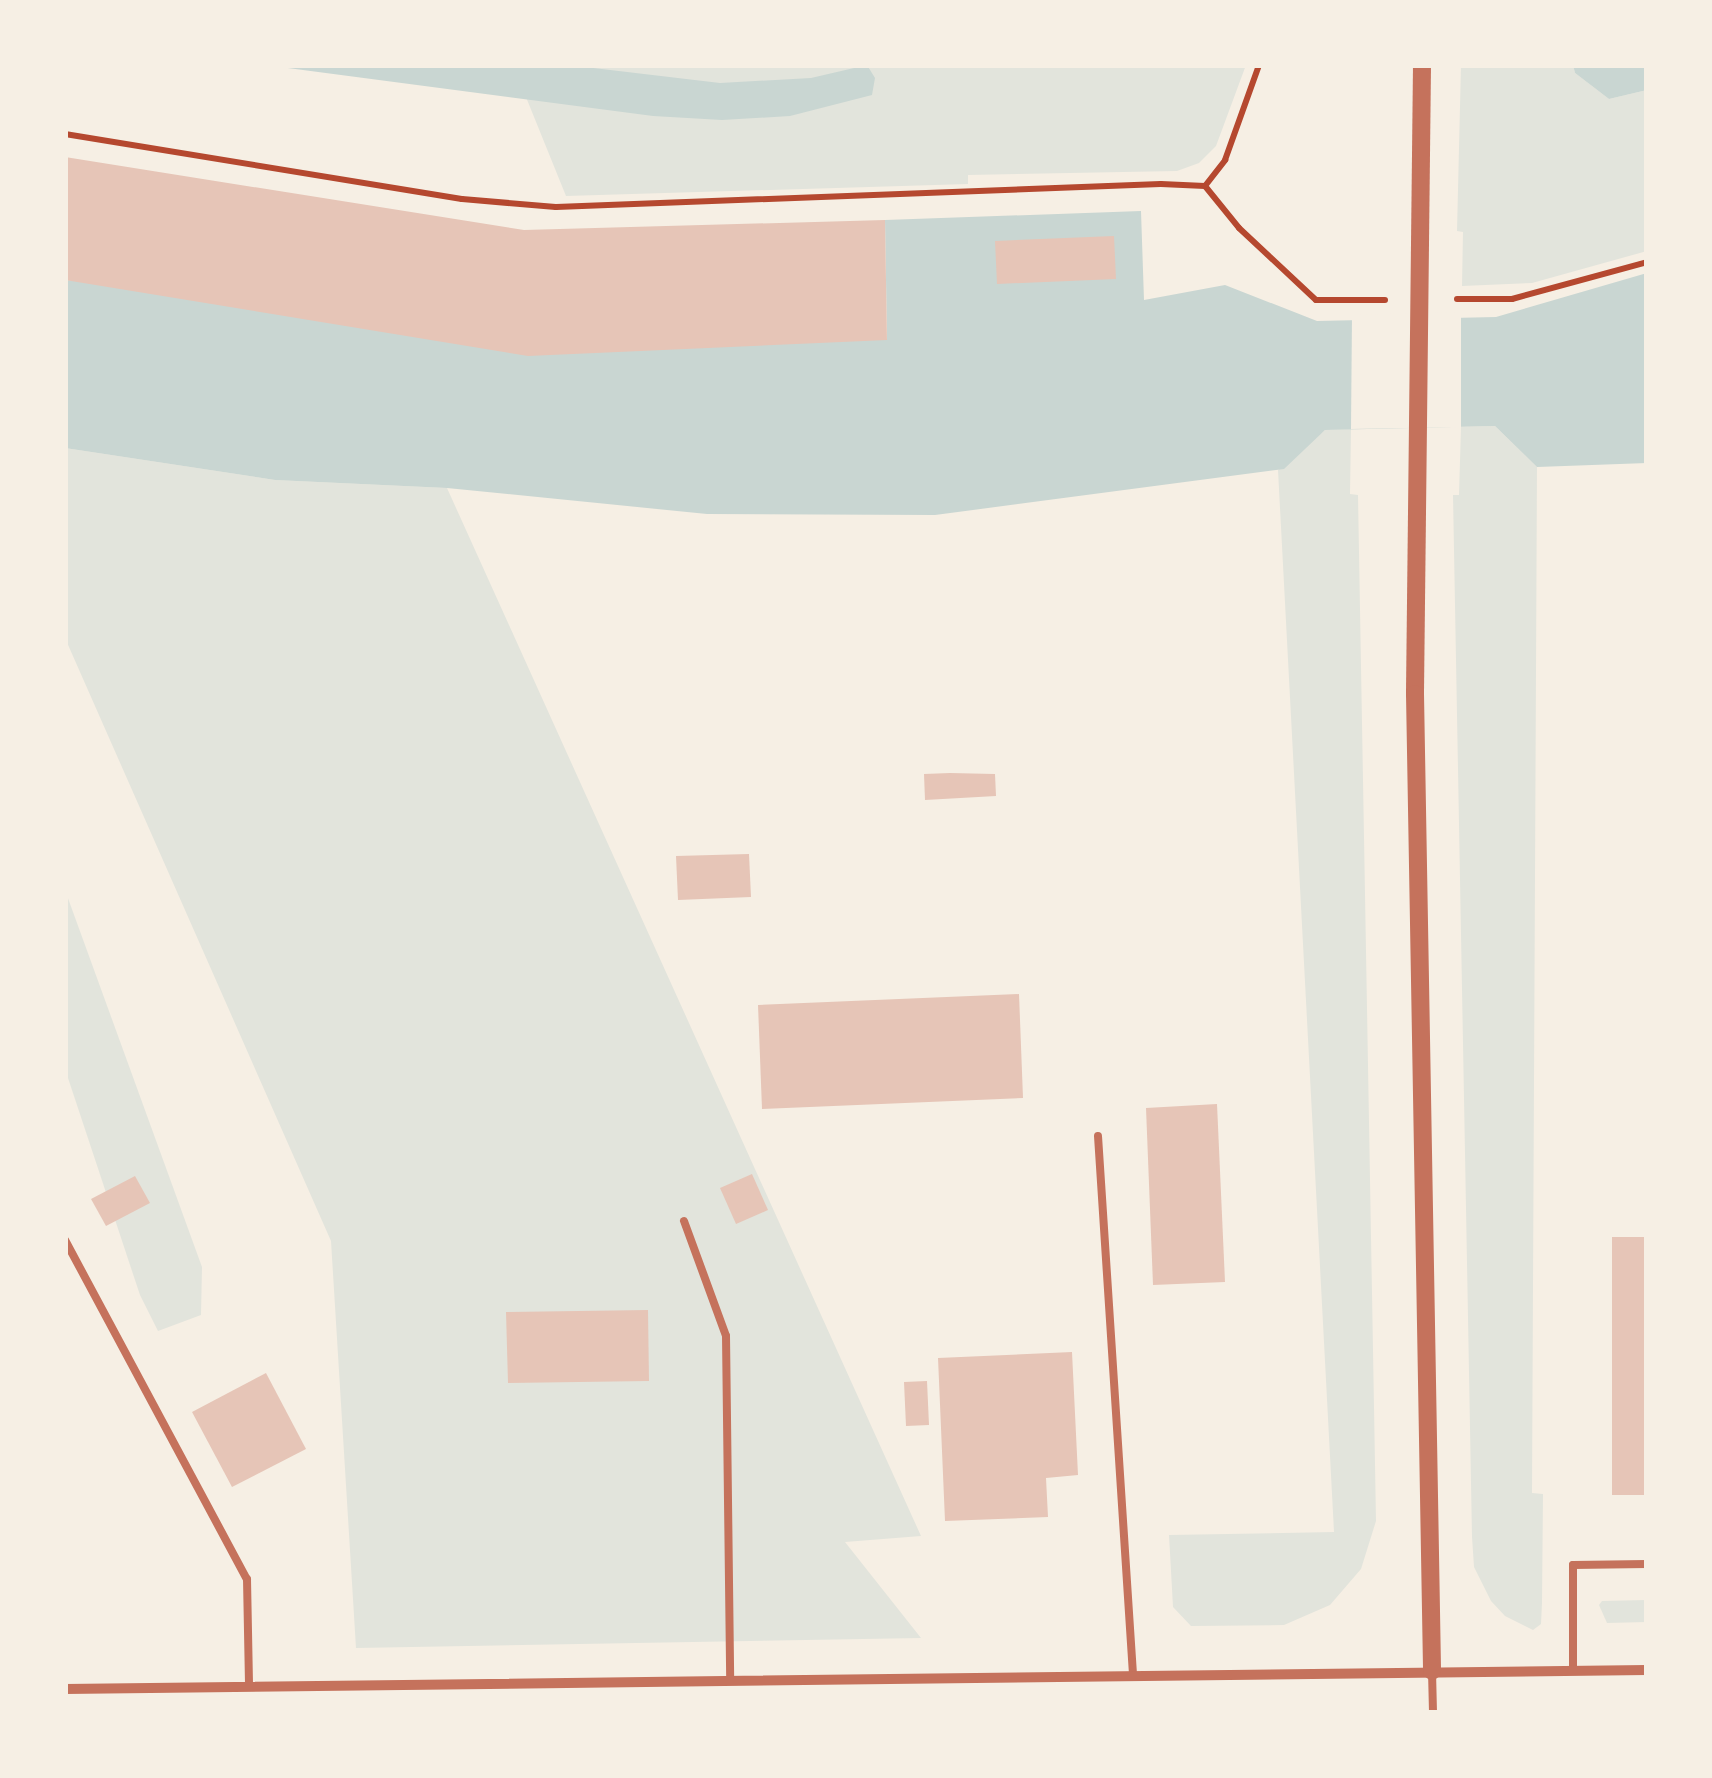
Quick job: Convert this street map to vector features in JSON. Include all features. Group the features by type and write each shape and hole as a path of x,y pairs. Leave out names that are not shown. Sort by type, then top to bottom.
{"street":[{"path":"1422,65 1415,714 1432,1671"},
{"path":"65,1690 1647,1670"}],"lane":[{"path":"1098,1136 1133,1674"},
{"path":"684,1221 726,1336 730,1680"},
{"path":"65,1240 247,1579 249,1687"},
{"path":"1574,1670 1572,1565 1647,1564"},
{"path":"1432,1671 1433,1713"}],"path":[{"path":"1205,186 1225,160 1259,65"},
{"path":"65,134 462,199 556,207 1161,184 1205,186 1239,228 1316,300 1394,300"},
{"path":"1453,299 1512,299 1647,262"}],"shaded area":[{"path":"265,65 568,65 720,83 811,78 867,65 875,78 872,95 790,116 722,120 653,116"},
{"path":"513,65 1246,65 1216,146 1199,163 1177,171 968,175 968,184 566,196"},
{"path":"1461,65 1573,65 1575,73 1609,99 1647,90 1647,251 1532,283 1462,286 1463,232 1457,231"},
{"path":"1573,65 1647,65 1647,90 1609,99 1575,73"},
{"path":"1141,211 1144,300 1225,285 1317,321 1496,317 1647,273 1647,463 1537,467 1495,426 1325,430 1284,469 935,515 707,514 447,488 275,480 65,448 65,280 887,339 885,220"},
{"path":"1495,426 1537,467 1532,1493 1543,1494 1541,1624 1533,1630 1505,1616 1491,1601 1474,1567 1472,1537 1453,495 1459,495 1461,427"},
{"path":"1351,429 1350,494 1358,495 1376,1521 1361,1569 1330,1605 1284,1625 1191,1626 1173,1607 1169,1535 1334,1532 1278,470 1325,430"},
{"path":"65,448 275,480 447,488 921,1536 845,1542 921,1638 356,1648 331,1241 65,638"},
{"path":"65,890 202,1267 201,1315 158,1331 140,1295 65,1069"},
{"path":"1647,1600 1647,1622 1607,1623 1599,1605 1602,1601"}],"pier":[{"path":"1461,312 1461,427 1351,429 1352,315"}],"building":[{"path":"65,157 524,230 885,220 887,340 528,356 65,280"},
{"path":"1114,236 1116,279 997,284 995,241"},
{"path":"924,774 995,774 996,796 925,800"},
{"path":"749,854 751,897 678,900 676,856"},
{"path":"1019,994 1023,1098 762,1109 758,1005"},
{"path":"1217,1104 1225,1282 1153,1285 1146,1108"},
{"path":"752,1174 768,1210 736,1224 720,1188"},
{"path":"135,1176 150,1203 106,1226 91,1199"},
{"path":"1612,1237 1647,1237 1647,1495 1612,1495"},
{"path":"648,1310 649,1381 508,1383 506,1312"},
{"path":"1072,1352 1078,1475 1046,1478 1048,1517 945,1521 938,1358"},
{"path":"266,1373 306,1449 232,1487 192,1412"},
{"path":"927,1381 929,1425 906,1426 904,1382"}]}
